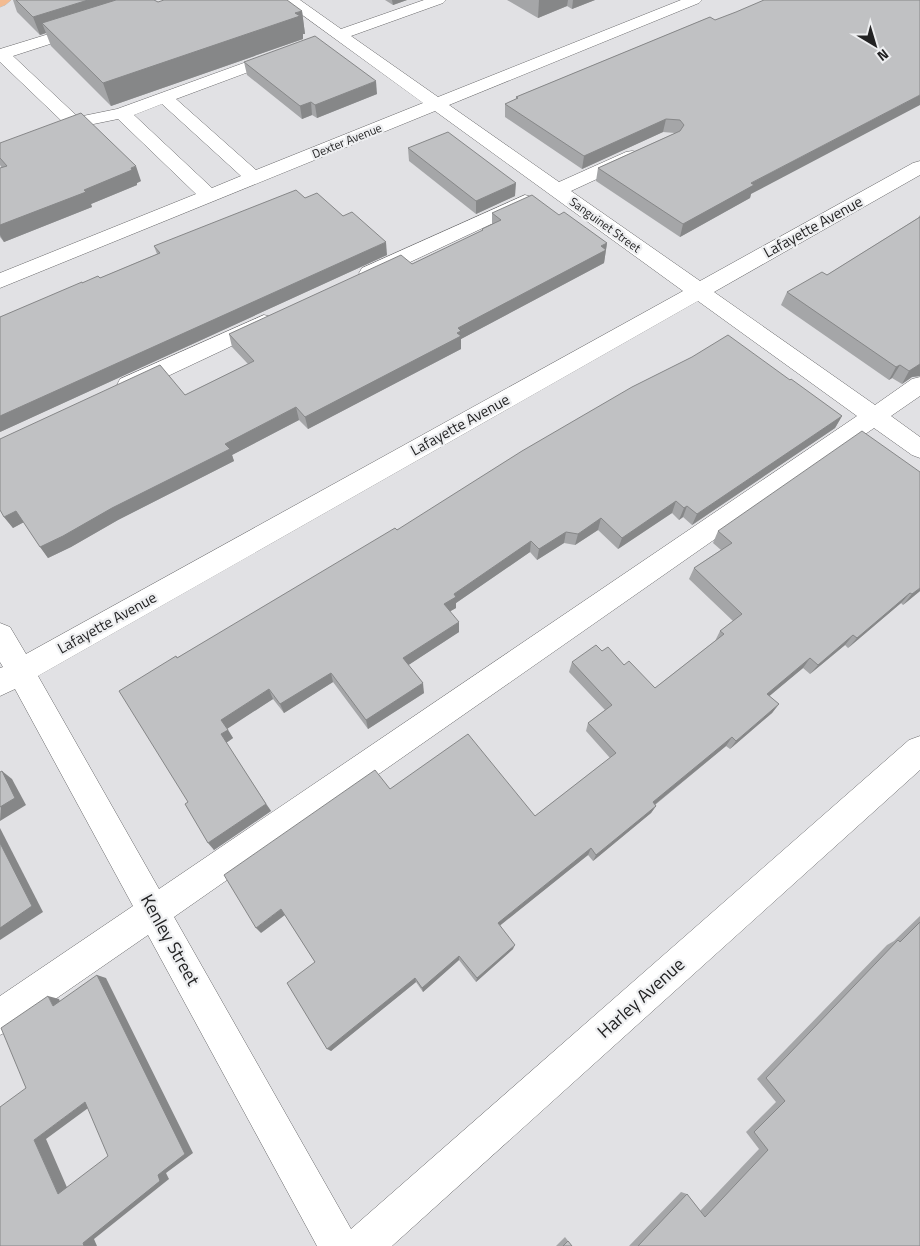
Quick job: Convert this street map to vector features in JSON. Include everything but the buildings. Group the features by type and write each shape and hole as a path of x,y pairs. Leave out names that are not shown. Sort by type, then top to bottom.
{"street":[{"name":"Sanguinet Street","path":"290,0 332,37 436,105 920,450"},
{"path":"332,37 438,0"},
{"name":"Dexter Avenue","path":"0,281 694,0"},
{"path":"74,124 0,54 100,23"},
{"path":"56,131 74,124 122,113 292,51"},
{"path":"165,98 255,178"},
{"path":"122,113 210,197"},
{"path":"354,280 644,150"},
{"name":"Lafayette Avenue","path":"10,678 920,167"},
{"path":"109,394 281,314"},
{"path":"0,1017 920,385"},
{"name":"Kenley Street","path":"0,635 10,678 153,911 339,1246"},
{"name":"Harley Avenue","path":"362,1246 920,750"}]}
